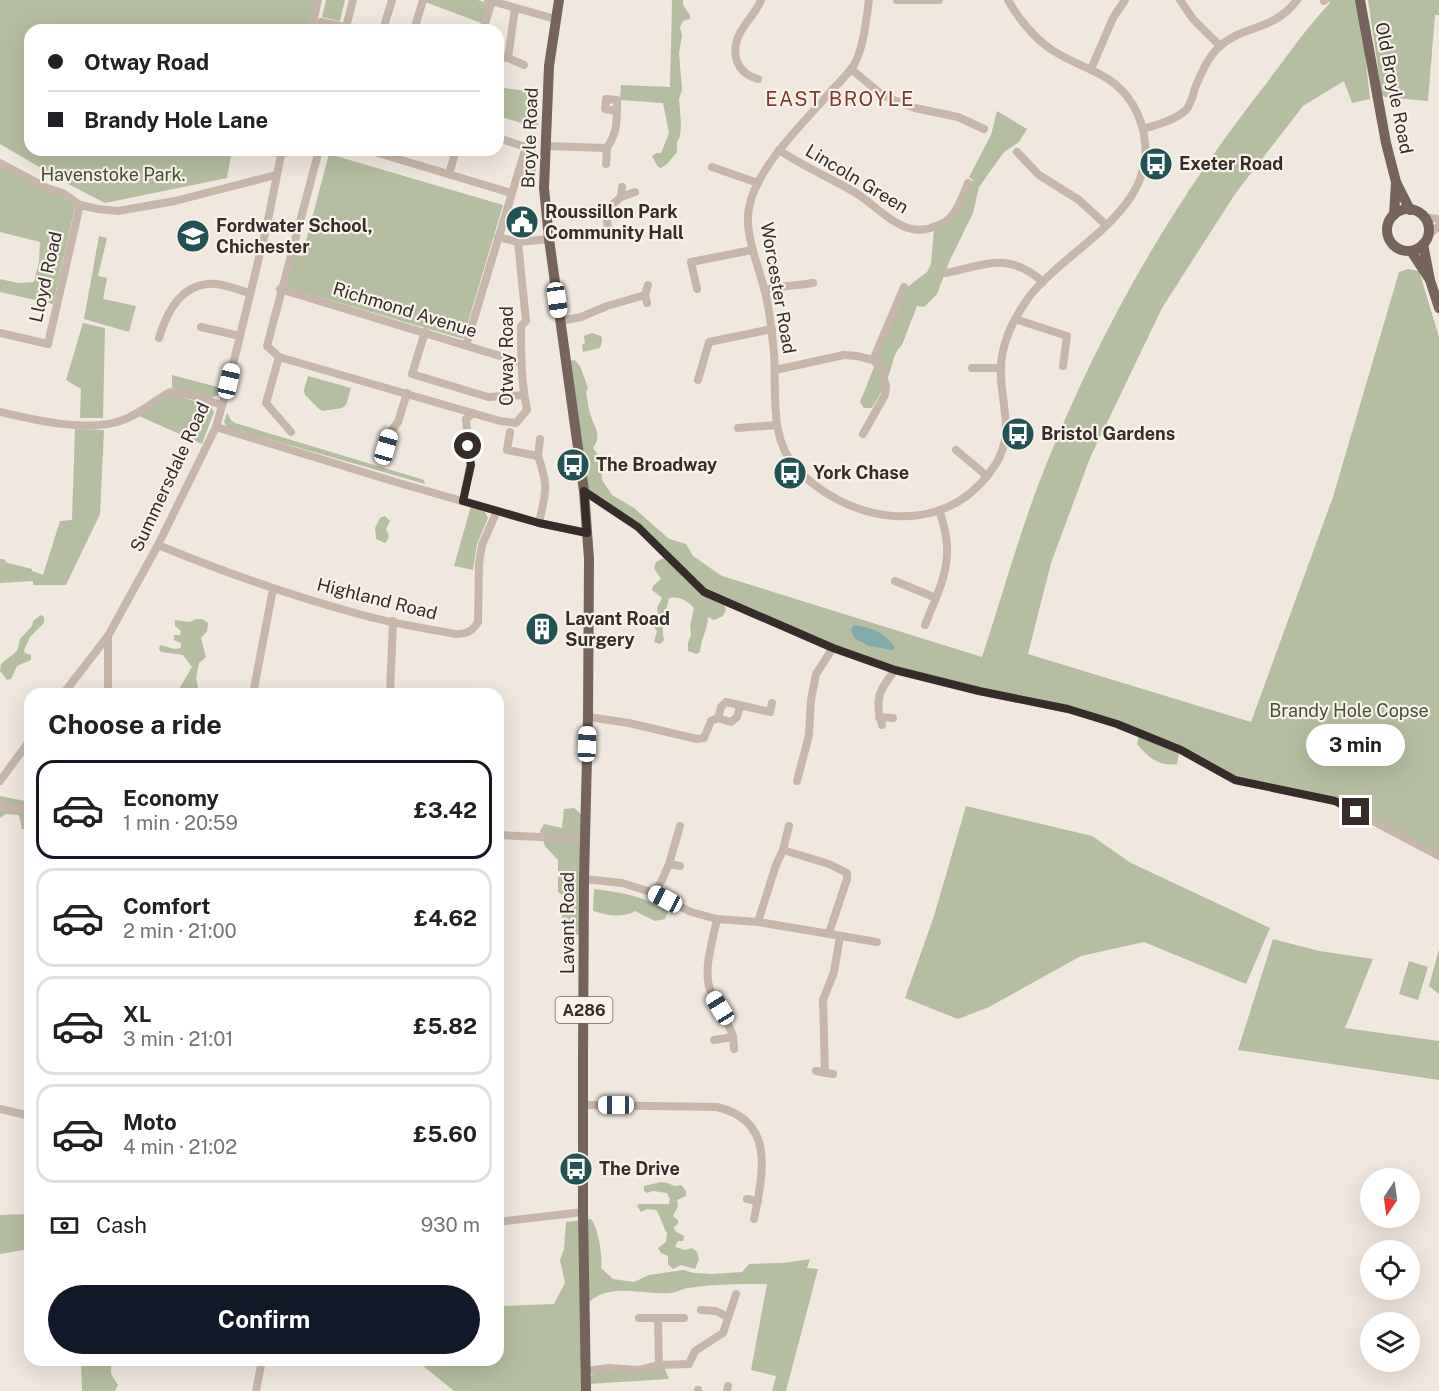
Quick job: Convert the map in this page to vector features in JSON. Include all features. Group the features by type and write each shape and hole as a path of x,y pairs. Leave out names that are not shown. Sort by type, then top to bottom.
{"main road":[{"name":"Broyle Road","path":"559,0 549,66 544,189 584,491"},
{"name":"Old Broyle Road","path":"1360,0 1377,100 1396,182 1410,210"},
{"name":"Old Broyle Road","path":"1394,214 1396,182"},
{"path":"1426,240 1411,251 1398,249 1389,239 1387,226 1394,214 1400,211 1410,210 1424,217 1427,222 1426,240 1430,280 1439,308"},
{"path":"1411,251 1430,280"},
{"name":"Lavant Road","path":"584,491 587,533 588,717 584,879 583,1105 586,1391"}],"street":[{"path":"312,24 318,0"},
{"path":"347,24 353,0"},
{"path":"385,24 392,0"},
{"path":"416,24 423,0"},
{"path":"758,79 747,76 739,69 736,47 741,31 761,0"},
{"name":"Worcester Road","path":"869,0 860,49 851,69 779,150 758,183 748,217 752,250 765,290 772,329 777,425 782,446 793,465 816,487 864,511 891,517 907,517 939,510 964,498 987,476 1001,455 1006,434 1006,414 1000,368 1007,334 1015,319 1043,282 1106,225 1128,201 1141,180 1146,155 1143,129 1138,115 1123,90 1112,80 1052,51 1043,44 1008,0"},
{"path":"897,0 939,0"},
{"path":"1091,69 1113,18 1125,0"},
{"path":"1180,0 1193,19 1220,46"},
{"path":"1143,129 1176,116 1186,109 1209,58 1220,46 1274,22 1297,0"},
{"path":"484,24 490,1 555,19"},
{"path":"504,54 515,8"},
{"path":"321,22 331,24"},
{"path":"504,58 524,65"},
{"path":"851,69 881,94 896,101 915,108 958,117 984,129"},
{"path":"606,164 607,148 615,135 617,111"},
{"path":"466,345 526,147 504,140"},
{"path":"545,146 607,148"},
{"name":"Lincoln Green","path":"779,150 803,166 855,193 899,225 916,230 932,228 948,219 954,213 968,183"},
{"path":"1017,152 1039,175 1079,200 1106,225"},
{"name":"Summersdale Road","path":"68,688 108,636 158,545 216,427 267,225 281,156"},
{"path":"291,432 266,403 279,357 267,346 317,156"},
{"path":"392,156 511,193"},
{"path":"449,174 454,156"},
{"path":"0,163 47,188 63,193 80,205 118,211 176,201 276,175"},
{"path":"712,167 758,183"},
{"path":"621,197 622,187"},
{"path":"546,215 606,210 621,197 634,192"},
{"name":"Lloyd Road","path":"0,333 48,344 80,205"},
{"path":"606,210 608,228"},
{"path":"1424,217 1439,219"},
{"path":"1426,240 1439,225"},
{"path":"498,237 518,242 549,239"},
{"name":"Otway Road","path":"279,357 500,421 516,423 527,410 520,362 521,326 526,321 518,242"},
{"path":"697,289 692,262 752,250"},
{"path":"946,273 1006,262 1024,267 1043,282"},
{"path":"765,290 781,285 795,286 813,283"},
{"path":"159,338 168,312 184,294 192,289 207,284 250,293"},
{"path":"560,321 581,317 607,306 646,299 648,285"},
{"path":"873,360 904,287"},
{"name":"Richmond Avenue","path":"280,290 520,362"},
{"path":"1015,319 1067,336 1064,366"},
{"path":"201,327 240,336"},
{"path":"698,380 709,342 772,329"},
{"path":"424,332 412,374 488,397 524,394"},
{"path":"775,370 844,355 873,360 881,368 886,386 885,395 863,434"},
{"path":"972,368 1000,368"},
{"path":"0,412 41,421 108,424 134,416 170,392 190,395 222,405"},
{"path":"382,460 389,434 398,422 407,393"},
{"name":"Otway Road","path":"463,501 471,465 466,419 473,413"},
{"path":"738,428 777,425"},
{"path":"216,427 497,511 587,533"},
{"path":"510,432 507,450 538,456"},
{"path":"539,523 547,488 538,456 540,439"},
{"path":"956,450 987,476"},
{"path":"584,491 638,527 704,592 833,648 895,670 1068,709 1117,724 1181,750 1235,780 1335,801 1439,856"},
{"path":"925,625 948,561 947,536 939,510"},
{"name":"Highland Road","path":"158,545 218,570 273,589 368,616 455,634 466,634 474,629 478,622 479,564 482,545 497,511"},
{"path":"895,581 936,598"},
{"path":"254,688 273,589"},
{"path":"390,688 393,621"},
{"path":"108,636 108,688"},
{"path":"797,781 809,735 811,700 816,674 833,648"},
{"path":"893,718 881,721 877,710 882,687 895,670"},
{"path":"718,718 721,707 726,702 770,712 772,703"},
{"path":"588,717 629,723 697,739 704,738 711,721 718,718 731,722 737,717 740,706"},
{"path":"657,729 659,720"},
{"path":"0,781 24,748"},
{"path":"0,805 24,809"},
{"path":"654,893 669,864 680,826"},
{"path":"758,922 789,826"},
{"path":"504,835 585,839"},
{"path":"783,850 829,864 847,873 829,933"},
{"path":"669,864 680,866"},
{"path":"584,879 622,883 654,893 692,912 717,919 758,922 876,942"},
{"path":"717,919 708,964 708,984 711,994 729,1022 734,1049"},
{"path":"825,1072 823,1000 834,972 840,936"},
{"path":"714,1040 732,1037"},
{"path":"583,1105 717,1107 743,1116 754,1128 761,1144 762,1166 754,1220"},
{"path":"0,1109 24,1115"},
{"path":"747,1199 758,1201"},
{"path":"504,1221 583,1212"},
{"path":"586,1371 609,1368 639,1370 659,1365 689,1364 695,1351 723,1333 736,1294"},
{"path":"701,1310 716,1311 728,1317"},
{"path":"639,1318 684,1318"},
{"path":"658,1318 659,1365"},
{"path":"256,1391 261,1366"}],"green space":[{"name":"Havenstoke Park.","path":"0,0 315,0 310,24 24,24 24,156 231,156 227,178 105,203 0,144"},
{"path":"326,0 345,0 340,21 322,17"},
{"path":"426,0 478,0 490,4 484,24 425,2"},
{"path":"672,0 683,0 690,19 683,21 680,27 682,35 679,53 682,90 679,99 681,124 677,152 661,168 652,156 661,153 669,133 663,103 620,100 621,85 670,87"},
{"name":"Brandy Hole Copse","path":"1327,0 1356,0 1370,99 1352,103 1344,81 1303,106 1235,194 1162,308 1090,458 1051,563 1028,654 1251,722 1333,497 1399,272 1408,269 1419,271 1439,337 1439,853 1337,799 1236,778 1117,721 895,668 838,646 705,589 639,526 587,491 568,361 575,360 581,368 588,388 586,392 597,436 593,448 601,459 602,480 612,495 634,508 669,539 686,544 693,556 722,576 982,657 1042,475 1086,372 1111,323 1138,274 1196,180 1295,45 1330,3"},
{"path":"1368,0 1439,0 1439,15 1435,15 1428,101 1382,95"},
{"path":"504,88 539,93 538,128 504,118"},
{"path":"997,111 1027,129 1019,142 1004,152 979,187 973,213 950,260 937,294 924,307 917,306 883,389 872,408 864,408 860,402 906,288 927,272 931,264 934,230 941,227 973,180 969,177 991,135"},
{"path":"530,138 536,140 536,188 516,181"},
{"path":"328,156 336,156 503,205 463,339 286,287 294,254 302,256"},
{"path":"0,160 76,203 53,304 0,292 0,279 18,283 34,282 39,262 40,242 0,232"},
{"path":"99,236 107,238 98,276 107,278 103,299 136,306 129,332 84,319"},
{"path":"83,323 105,328 103,418 80,418 81,389 66,380"},
{"path":"592,333 601,336 600,348 583,352 584,336"},
{"path":"172,375 221,388 218,395 211,398 172,388"},
{"path":"308,376 351,388 346,405 342,408 323,411 319,409 305,395"},
{"path":"172,395 210,405 214,412 202,444 139,416"},
{"path":"227,413 235,423 424,480 425,484 227,427 224,422"},
{"path":"75,429 104,430 100,514 66,585 33,585 33,581 0,583 0,561 32,569 43,575 60,521 72,520"},
{"path":"471,506 484,510 488,518 477,544 473,570 454,566"},
{"path":"385,516 390,521 386,529 388,540 385,543 376,539 375,528 380,518"},
{"path":"664,558 702,595 724,605 726,610 723,616 714,620 708,617 700,652 696,654 688,651 694,608 680,598 669,598 663,624 664,640 660,644 654,642 657,631 650,623 652,616 658,613 657,608 662,598 652,590 661,579 654,568 656,562"},
{"path":"41,615 44,617 44,623 30,637 24,650 25,653 31,655 31,660 17,666 11,679 7,680 0,671 1,664 17,651 20,639 32,626 33,621"},
{"path":"202,619 208,623 207,631 201,638 206,657 199,663 196,678 198,688 180,688 192,667 183,655 161,652 159,649 160,645 175,649 181,648 181,643 174,640 174,635 180,635 181,631 175,626 175,620 190,622"},
{"path":"1139,735 1179,753 1177,764 1165,764 1150,757 1137,744"},
{"path":"0,796 24,801 24,829 22,829 19,815 6,814 0,818"},
{"path":"966,806 1092,836 1131,863 1270,928 1246,984 1144,942 1081,956 989,1007 958,1019 905,998 934,916"},
{"path":"574,808 582,815 580,935 568,934 562,923 562,913 568,910 571,901 558,892 558,860 545,846 540,831 544,824 562,828 564,809"},
{"path":"594,889 633,896 669,910 665,919 655,921 635,911 620,916 593,911"},
{"path":"1273,939 1319,951 1373,959 1345,1028 1439,1041 1439,1080 1238,1050"},
{"path":"1439,949 1439,994 1429,986"},
{"path":"1409,961 1428,967 1418,1000 1399,994"},
{"path":"661,1182 674,1186 681,1185 686,1191 686,1196 677,1200 678,1206 673,1216 678,1220 678,1224 674,1227 675,1231 684,1236 683,1241 678,1241 675,1247 685,1250 692,1248 697,1252 699,1259 695,1269 681,1265 673,1269 668,1264 668,1256 661,1253 658,1248 666,1242 667,1233 658,1213 656,1210 647,1209 641,1212 637,1206 639,1204 669,1204 670,1199 667,1193 644,1191 644,1186"},
{"path":"24,1214 24,1250 0,1254 0,1215"},
{"path":"591,1219 599,1242 601,1268 613,1279 634,1282 649,1275 683,1270 712,1274 742,1272 749,1264 810,1259 807,1268 818,1269 786,1391 772,1391 776,1376 751,1370 767,1284 708,1286 670,1293 617,1291 598,1296 589,1302 581,1391 454,1391 423,1366 504,1366 504,1306 554,1304 565,1283 560,1260 564,1249 566,1222"},
{"path":"81,1366 111,1366 111,1374 118,1385 115,1391 82,1391"},
{"path":"664,1367 669,1379 589,1384 589,1377 597,1372"}],"water":[{"path":"854,625 877,632 895,647 893,650 869,646 854,638 851,630"}],"place":[{"name":"Exeter Road","path":"1156,164"},
{"name":"Roussillon Park Community Hall","path":"522,222"},
{"name":"Fordwater School, Chichester","path":"193,236"},
{"name":"Bristol Gardens","path":"1018,434"},
{"name":"The Broadway","path":"573,465"},
{"name":"York Chase","path":"790,473"},
{"name":"Lavant Road Surgery","path":"542,629"},
{"name":"The Drive","path":"576,1169"}],"district":[{"name":"EAST BROYLE","path":"840,99"}],"route":[{"path":"468,446 471,465 463,501 539,523 587,533 584,491 638,527 704,592 833,648 895,670 979,691 1068,709 1117,724 1181,750 1235,780 1335,801 1356,812"}]}
